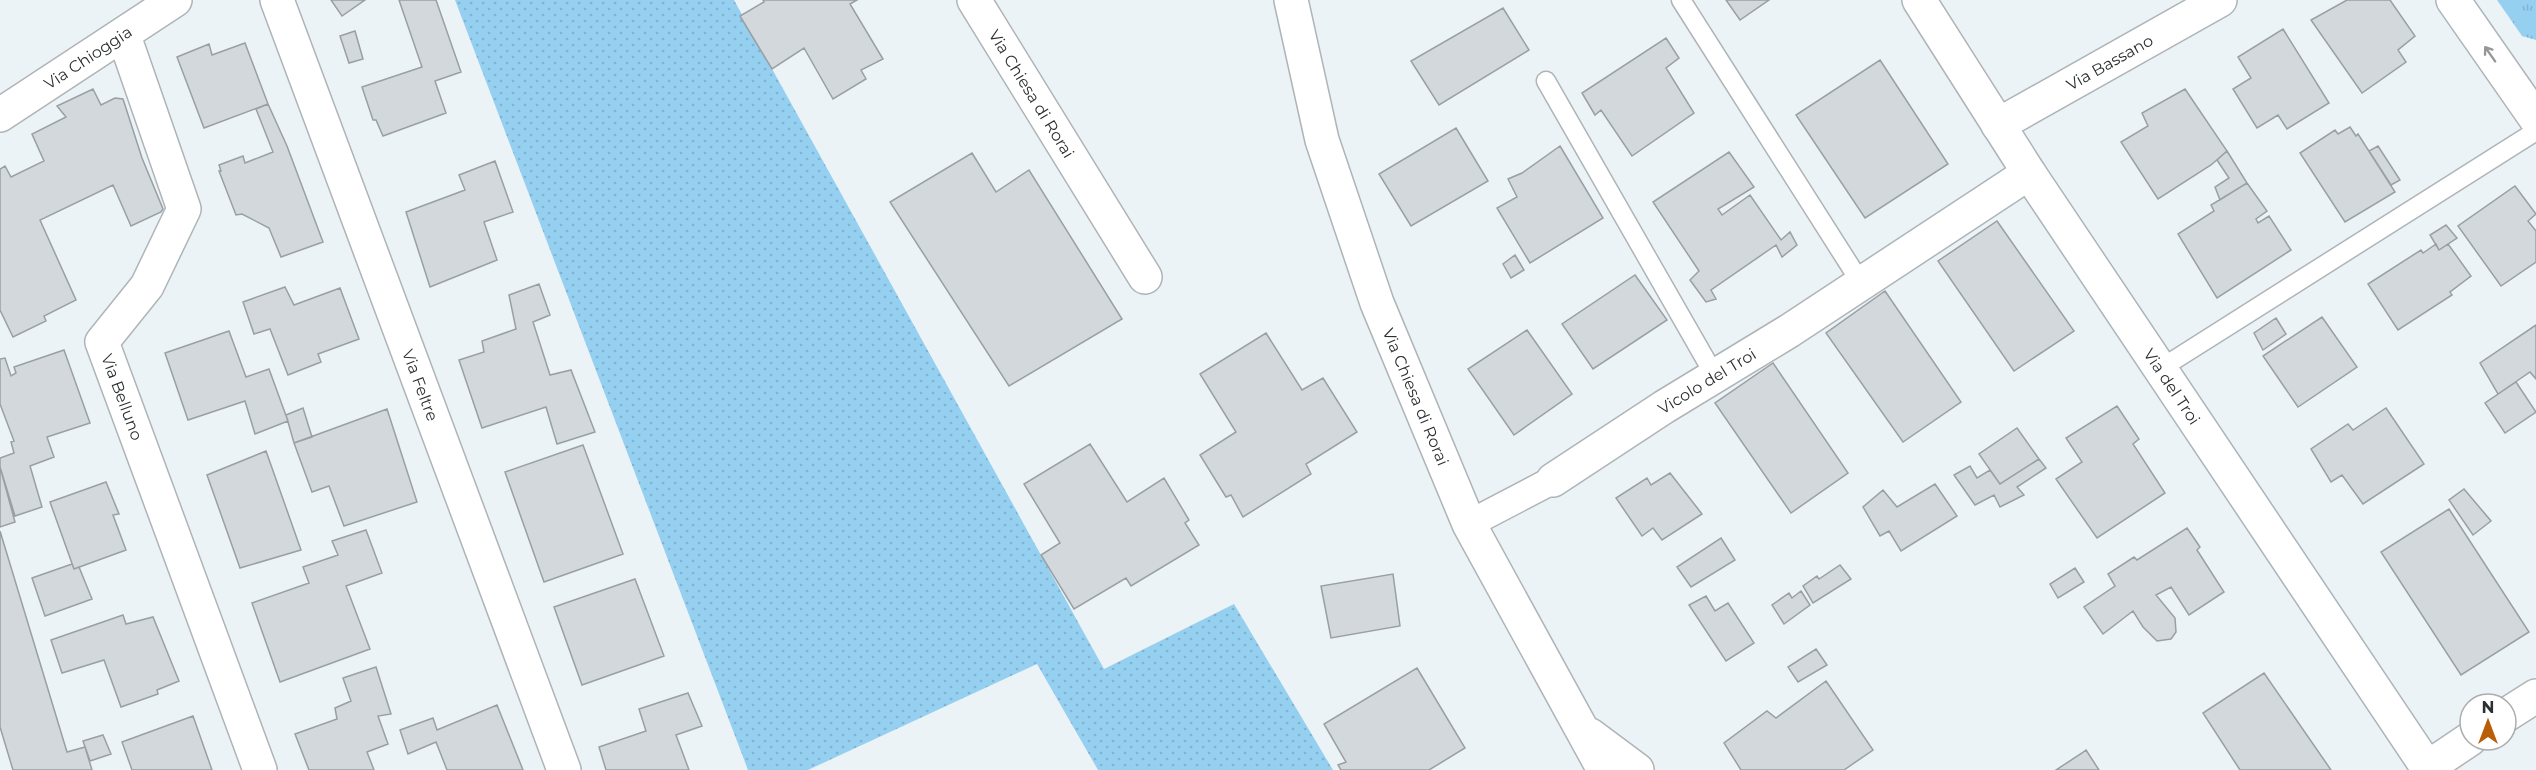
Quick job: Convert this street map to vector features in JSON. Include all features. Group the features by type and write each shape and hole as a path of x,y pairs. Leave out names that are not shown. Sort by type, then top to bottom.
{"street":[{"name":"Via Chioggia","path":"0,115 124,36 175,0"},
{"name":"Via Feltre","path":"277,0 564,770"},
{"name":"Via Chiesa di Rorai","path":"974,0 1145,277"},
{"name":"Via Chiesa di Rorai","path":"1291,0 1322,140 1377,303 1469,524 1604,770"},
{"name":"Via del Troi","path":"1919,0 2029,172 2428,769"},
{"name":"Via Bassano","path":"1998,124 2220,0"},
{"path":"2453,0 2525,80 2536,119"},
{"name":"Via Belluno","path":"124,36 184,208 147,286 102,342 260,770"},
{"name":"Vicolo del Troi","path":"1552,480 1861,283 2029,172"},
{"path":"1469,524 1552,480"},
{"path":"2518,707 2536,696"},
{"path":"1579,727 1637,770"},
{"path":"2428,769 2458,748"}],"lane":[{"path":"1681,0 1861,283"},
{"path":"1546,81 1715,376"},
{"path":"2160,369 2536,131"}],"green space":[{"path":"455,0 734,0 1104,669 1234,604 1333,770 1098,770 1037,664 808,770 748,770"},
{"path":"2497,0 2536,0 2536,40 2522,36"}],"building":[{"path":"331,0 365,0 342,16"},
{"path":"399,0 436,0 461,72 435,81 446,113 383,136 376,120 373,120 362,87 422,67"},
{"path":"763,0 857,0 850,4 883,59 861,70 866,79 833,99 804,48 772,69 740,16 764,2"},
{"path":"1726,0 1769,0 1740,20"},
{"path":"2347,0 2390,0 2415,36 2398,50 2406,62 2362,93 2311,20"},
{"path":"1503,8 1529,50 1439,105 1411,61"},
{"path":"2283,29 2329,103 2287,129 2278,115 2257,128 2233,89 2251,78 2238,57"},
{"path":"355,31 363,59 349,63 340,36"},
{"path":"1666,38 1679,58 1666,68 1694,113 1632,156 1601,110 1595,115 1582,93"},
{"path":"245,43 268,104 204,128 177,57 209,44 212,55"},
{"path":"1880,60 1948,164 1865,218 1796,115"},
{"path":"93,89 101,105 115,98 123,99 142,158 163,209 131,226 113,185 40,220 76,300 44,316 46,321 13,337 0,310 0,169 5,166 11,177 44,161 32,134 66,117 57,106"},
{"path":"2185,89 2227,151 2211,165 2158,199 2121,142 2148,126 2142,113"},
{"path":"268,104 287,146 323,242 281,257 269,228 242,214 236,215 219,171 221,171 219,165 243,156 245,163 273,152 256,109"},
{"path":"2350,127 2356,136 2358,134 2395,192 2345,222 2300,153 2335,130 2338,134"},
{"path":"1456,128 1488,181 1411,226 1379,174"},
{"path":"1560,146 1603,218 1530,263 1497,208 1517,197 1508,179 1522,173"},
{"path":"2378,146 2400,180 2391,185 2369,151"},
{"path":"2227,151 2247,183 2220,200 2215,187 2229,178 2217,160"},
{"path":"1729,152 1754,187 1718,209 1722,215 1750,195 1781,240 1790,232 1797,245 1782,257 1776,245 1711,290 1716,299 1706,302 1690,280 1699,271 1653,202"},
{"path":"972,153 996,192 1029,170 1122,319 1009,386 890,202"},
{"path":"495,161 513,212 484,222 497,260 430,287 406,212 465,190 459,175"},
{"path":"2247,183 2267,211 2256,219 2258,223 2269,216 2291,250 2217,298 2178,234 2214,211 2211,205"},
{"path":"2515,186 2536,214 2528,221 2536,231 2536,262 2501,286 2458,226"},
{"path":"1997,221 2074,331 2014,371 1938,261"},
{"path":"2446,225 2457,238 2439,250 2430,235"},
{"path":"2436,244 2439,250 2448,244 2471,276 2450,292 2452,295 2398,330 2368,284 2421,250 2423,253"},
{"path":"1515,255 1524,270 1511,278 1503,264"},
{"path":"1635,275 1667,320 1593,369 1562,324"},
{"path":"539,284 550,315 533,322 550,375 571,370 595,432 557,444 546,407 482,428 459,360 484,352 482,341 516,329 509,295"},
{"path":"285,287 294,305 340,288 359,339 318,354 321,362 288,375 270,329 254,334 243,302"},
{"path":"1885,291 1961,402 1903,442 1826,333"},
{"path":"2322,317 2357,367 2298,407 2263,356"},
{"path":"2276,318 2286,334 2263,350 2254,333"},
{"path":"2536,325 2536,379 2530,372 2498,394 2480,363"},
{"path":"1527,330 1572,394 1514,435 1468,369"},
{"path":"229,331 246,377 269,369 288,421 255,434 245,401 188,420 165,353"},
{"path":"1266,333 1302,390 1323,378 1357,432 1306,464 1311,474 1243,517 1231,495 1226,497 1200,455 1236,432 1200,374"},
{"path":"64,350 90,423 47,437 54,457 30,466 42,507 15,516 0,467 0,458 14,453 11,442 14,441 0,404 0,359 5,358 11,376 16,373 14,367"},
{"path":"1773,363 1848,473 1791,513 1715,403"},
{"path":"2516,382 2536,412 2505,433 2485,403"},
{"path":"2117,406 2139,439 2133,444 2165,493 2097,538 2056,479 2082,462 2066,438"},
{"path":"303,408 312,437 294,443 286,415"},
{"path":"2386,408 2424,464 2363,504 2342,475 2331,482 2311,449 2348,424 2353,430"},
{"path":"387,409 417,502 344,526 329,486 312,492 294,443"},
{"path":"2017,428 2039,459 2000,484 1979,454"},
{"path":"1090,444 1127,502 1164,478 1189,520 1185,523 1199,545 1131,586 1126,578 1074,609 1041,555 1060,543 1024,484"},
{"path":"583,445 623,554 544,582 505,472"},
{"path":"266,451 301,550 240,568 207,475"},
{"path":"2039,459 2046,468 2017,487 2024,495 2000,507 1994,495 1975,505 1954,475 1970,466 1977,478 1990,470 2000,484"},
{"path":"0,467 15,522 0,527"},
{"path":"1670,473 1702,514 1662,540 1653,528 1642,536 1616,498 1647,478 1651,485"},
{"path":"106,482 119,514 113,515 126,550 74,569 50,502"},
{"path":"1935,484 1957,516 1901,551 1889,531 1880,536 1863,507 1883,490 1897,507"},
{"path":"2464,489 2491,521 2473,535 2449,500"},
{"path":"2449,509 2529,632 2461,675 2381,552"},
{"path":"2187,528 2200,547 2197,550 2224,592 2189,615 2171,587 2156,595 2175,618 2176,632 2171,639 2157,641 2143,627 2133,611 2103,634 2084,607 2115,586 2108,574 2134,557 2137,560"},
{"path":"366,530 382,573 346,586 370,649 280,682 252,603 309,583 303,567 338,555 332,541"},
{"path":"0,531 67,752 85,747 92,770 13,770 0,727"},
{"path":"1721,538 1735,560 1691,587 1677,567"},
{"path":"72,564 74,569 79,567 92,599 45,616 32,578"},
{"path":"1840,565 1851,579 1813,603 1803,586 1817,576 1819,579"},
{"path":"2075,568 2084,582 2058,598 2050,584"},
{"path":"1393,574 1400,626 1331,638 1321,586"},
{"path":"635,579 664,656 582,685 554,607"},
{"path":"1801,591 1810,605 1784,624 1772,605 1789,593 1792,598"},
{"path":"1706,596 1715,611 1728,603 1754,643 1726,661 1689,605"},
{"path":"123,615 126,624 153,617 179,681 157,690 158,694 121,707 104,660 62,673 51,640"},
{"path":"1816,649 1827,665 1798,682 1788,667"},
{"path":"376,667 391,714 378,716 388,744 367,752 374,770 309,770 295,734 337,719 335,708 351,701 343,678"},
{"path":"1417,668 1465,748 1429,770 1341,770 1338,765 1346,762 1324,724"},
{"path":"2264,673 2331,770 2240,770 2203,713"},
{"path":"1826,681 1873,750 1844,770 1741,770 1724,743 1767,711 1776,718"},
{"path":"688,693 702,726 676,735 689,770 606,770 599,747 646,731 639,709"},
{"path":"497,705 523,770 447,770 436,742 408,754 400,730 433,718 437,730"},
{"path":"193,716 212,770 132,770 122,742"},
{"path":"103,735 111,754 90,761 83,741"},
{"path":"2086,750 2099,770 2056,770 2082,753"}]}
